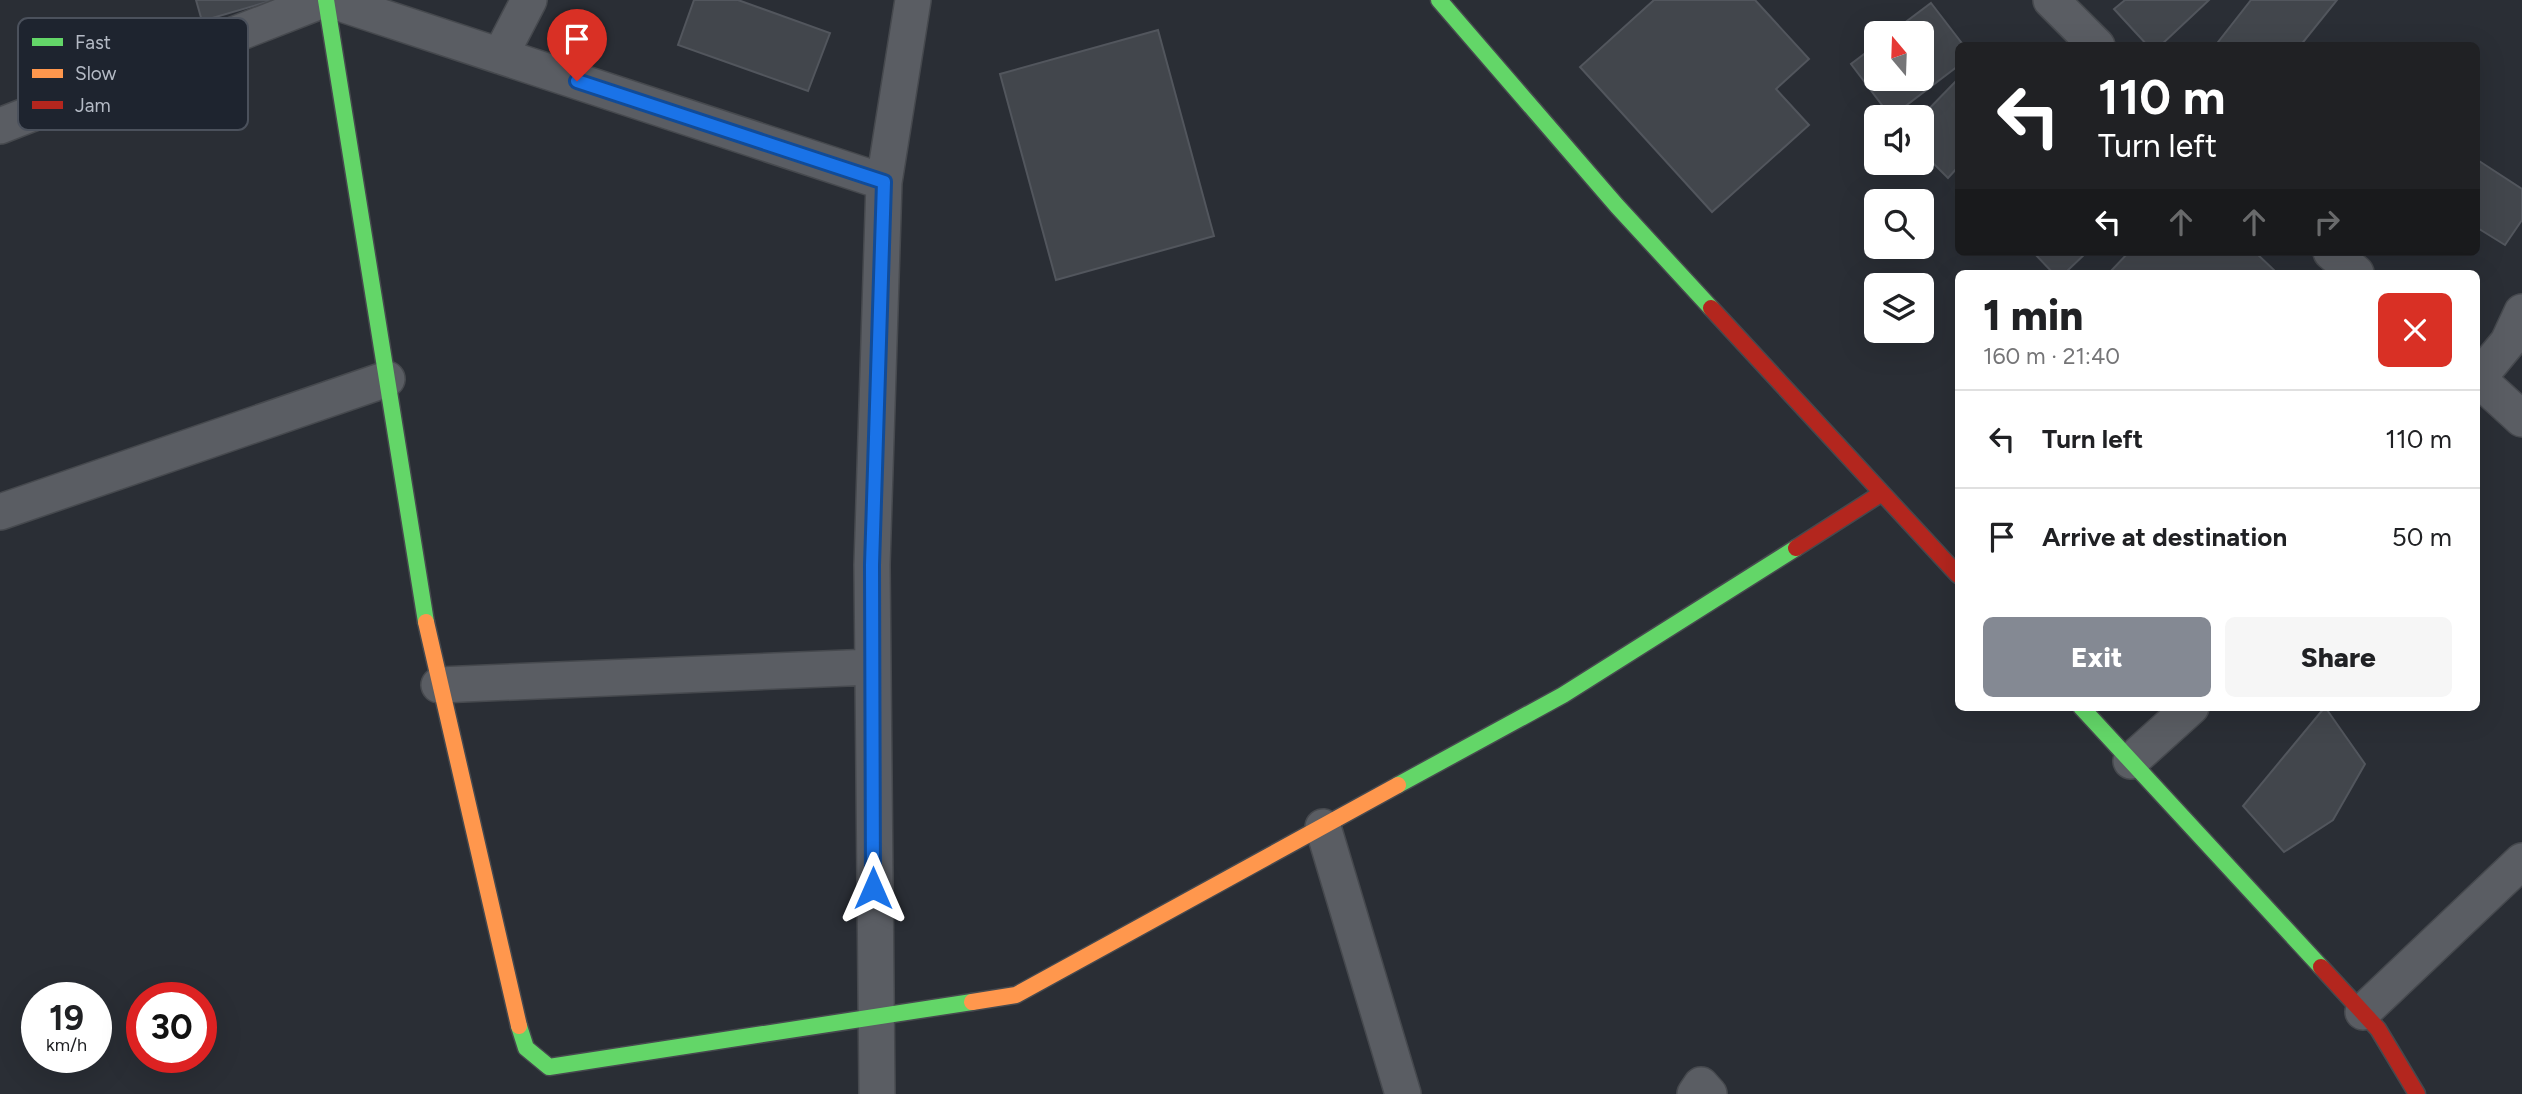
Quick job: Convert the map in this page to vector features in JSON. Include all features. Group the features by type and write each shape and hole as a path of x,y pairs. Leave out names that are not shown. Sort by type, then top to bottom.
{"street":[{"path":"326,0 427,629 513,1010 526,1048 549,1067 875,1019 1016,995 1563,695 1882,493"},
{"path":"248,30 326,0 884,182"},
{"path":"500,56 528,0"},
{"path":"877,1094 872,565 884,182 913,0"},
{"path":"1439,0 1617,206 1955,572"},
{"path":"2051,0 2093,42"},
{"path":"0,126 18,119"},
{"path":"2336,256 2352,270"},
{"path":"2480,375 2508,342 2522,312"},
{"path":"0,512 387,379"},
{"path":"2480,382 2522,419"},
{"path":"439,685 873,667"},
{"path":"2085,711 2378,1029 2417,1094"},
{"path":"2131,761 2187,711"},
{"path":"1323,827 1403,1094"},
{"path":"2363,1012 2522,861"},
{"path":"1695,1094 1702,1085 1709,1094"}],"building":[{"path":"196,0 274,0 212,18 201,18"},
{"path":"694,0 738,0 830,33 808,91 678,45"},
{"path":"1654,0 1755,0 1809,59 1776,89 1809,125 1712,212 1580,67"},
{"path":"2125,0 2209,0 2164,42 2144,42 2114,9"},
{"path":"2251,0 2337,0 2303,42 2218,42"},
{"path":"1931,3 1961,42 1955,42 1955,68 1934,84 1934,21 1907,21"},
{"path":"1158,30 1214,236 1056,280 1000,74"},
{"path":"1864,54 1864,81 1851,64"},
{"path":"1955,82 1955,170 1948,178 1934,164 1933,105"},
{"path":"1871,91 1925,91 1907,105 1882,105"},
{"path":"2480,162 2522,189 2522,220 2505,245 2480,229"},
{"path":"2037,256 2083,256 2068,270 2050,270"},
{"path":"2125,256 2259,256 2274,270 2112,270"},
{"path":"2322,711 2328,711 2365,764 2333,820 2284,852 2243,806"}],"traffic: fast":[{"path":"326,0 426,622"},
{"path":"1439,0 1617,206 1711,308"},
{"path":"1398,785 1563,695 1796,548"},
{"path":"2085,711 2321,967"},
{"path":"519,1026 526,1048 549,1067 972,1002"}],"traffic: slow":[{"path":"426,622 519,1026"},
{"path":"972,1002 1016,995 1398,785"}],"traffic: jam":[{"path":"1711,308 1955,572"},
{"path":"1796,548 1882,493"},
{"path":"2321,967 2378,1029 2417,1094"}],"route":[{"path":"577,81 884,182 872,565 873,888"}]}
